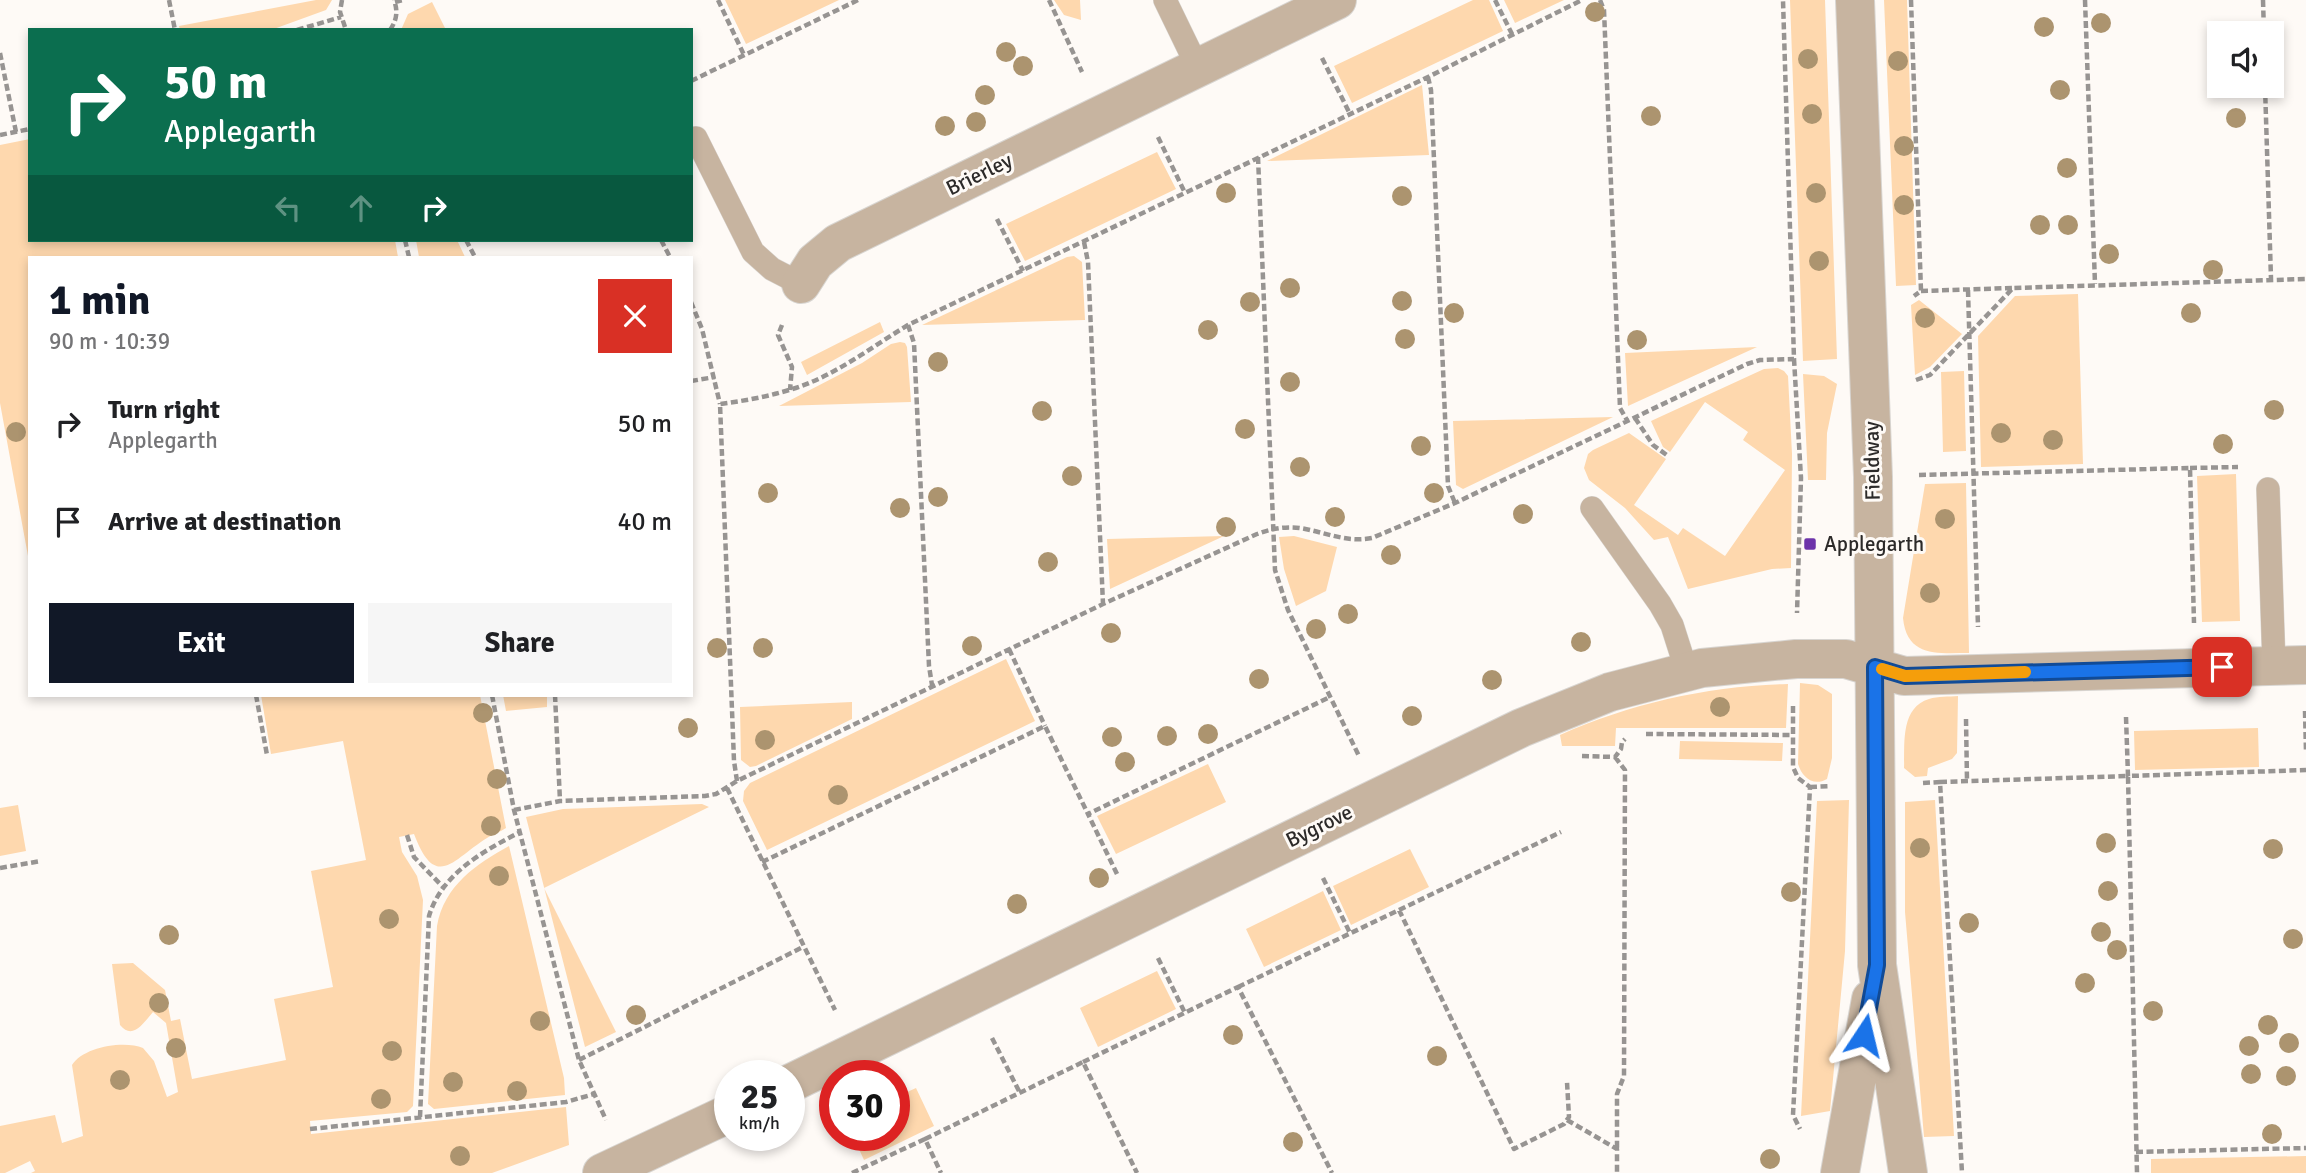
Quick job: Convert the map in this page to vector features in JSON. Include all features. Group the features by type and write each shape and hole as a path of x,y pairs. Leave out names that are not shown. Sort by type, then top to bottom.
{"street":[{"name":"Brierley","path":"801,284 815,262 838,243 1338,0"},
{"name":"Fieldway","path":"1855,0 1873,477 1877,965 1908,1173"},
{"name":"Bygrove","path":"805,1076 1301,834 1521,728 1577,704 1610,692 1687,672 1733,664 1796,659 1846,659 1875,667"},
{"path":"1875,667 1905,676 2290,665"},
{"name":"Fieldway","path":"1840,1173 1877,965"},
{"path":"614,1168 714,1120"}],"lane":[{"path":"1166,0 1198,68"},
{"path":"696,138 753,252 772,269 801,284"},
{"path":"2268,489 2290,665"},
{"path":"1592,508 1667,615 1687,672"}],"path":[{"path":"169,0 175,28"},
{"path":"342,0 341,17 345,28"},
{"path":"391,28 396,20 395,1 403,0"},
{"path":"718,0 744,55"},
{"path":"693,80 858,0"},
{"path":"1049,0 1102,114"},
{"path":"1495,0 1512,34"},
{"path":"720,404 790,390 836,369 908,325 1428,77 1582,0"},
{"path":"1600,0 1604,10 1620,408 1628,422"},
{"path":"1783,0 1794,359 1801,478 1793,767 1798,778 1810,787 1793,1115 1804,1136"},
{"path":"1911,0 1921,291"},
{"path":"2085,0 2095,285"},
{"path":"2263,0 2264,21"},
{"path":"304,28 341,17"},
{"path":"1302,17 1350,114"},
{"path":"0,53 16,132"},
{"path":"1428,77 1448,486 1455,503"},
{"path":"1139,97 1185,193"},
{"path":"2265,98 2271,279"},
{"path":"0,135 28,129"},
{"path":"1258,157 1274,528 1272,552 1275,570 1288,610 1379,797"},
{"path":"976,176 1023,271"},
{"path":"1084,242 1088,262 1103,604"},
{"path":"1913,297 1921,291 2306,279"},
{"path":"790,390 792,367 778,335 801,284"},
{"path":"1870,384 1908,382 1930,375 2013,288"},
{"path":"1967,781 1972,674 1973,473 1968,290"},
{"path":"693,307 702,329 720,404 737,781"},
{"path":"908,325 914,343 932,685"},
{"path":"514,810 560,801 705,796 727,788 932,685 1103,604 1274,528 1299,528 1357,541 1388,532 1455,503 1747,364 1760,360 1794,359"},
{"path":"693,381 715,377"},
{"path":"1635,418 1653,445 1668,456"},
{"path":"1873,477 2190,468 2196,668"},
{"path":"1009,649 1185,1013"},
{"path":"2125,669 2137,1173"},
{"path":"256,697 267,755"},
{"path":"492,697 514,810 579,1060 594,1094 614,1168"},
{"path":"555,697 560,801"},
{"path":"1088,814 1330,697"},
{"path":"762,862 1045,726"},
{"path":"1615,757 1622,742 1631,733"},
{"path":"1644,733 1792,736"},
{"path":"1574,756 1615,757"},
{"path":"1615,757 1625,770 1624,1076 1617,1094 1617,1173"},
{"path":"1877,784 2306,770"},
{"path":"1940,782 1961,1173"},
{"path":"727,788 856,1052"},
{"path":"420,1117 429,916 432,905 472,859 520,832"},
{"path":"852,1173 1560,832"},
{"path":"1301,834 1350,933"},
{"path":"407,835 414,857 444,888"},
{"path":"0,868 41,861"},
{"path":"1399,910 1514,1149 1564,1124 1569,1117 1567,1083"},
{"path":"579,1060 804,947"},
{"path":"1238,988 1332,1173"},
{"path":"971,996 1020,1093"},
{"path":"1083,1062 1137,1173"},
{"path":"310,1129 566,1102 594,1094"},
{"path":"1567,1120 1617,1149"},
{"path":"925,1139 941,1173"},
{"path":"2136,1152 2306,1148"}],"shaded area":[{"path":"316,0 332,0 326,10 276,28 179,26"},
{"path":"725,0 839,0 746,44"},
{"path":"1054,0 1080,0 1081,20 1064,15"},
{"path":"1473,0 1489,0 1503,31 1352,103 1334,66"},
{"path":"1504,0 1564,0 1515,23"},
{"path":"1790,0 1825,0 1837,359 1803,361"},
{"path":"1884,0 1907,0 1916,285 1896,286"},
{"path":"432,2 445,28 402,28 408,14"},
{"path":"1422,85 1429,155 1267,161"},
{"path":"28,139 28,242 395,242 398,256 28,256 28,556 0,403 0,145"},
{"path":"1157,152 1176,189 1025,261 1006,224"},
{"path":"416,242 458,242 465,256 419,256"},
{"path":"1074,256 1082,262 1085,320 922,325 1067,257"},
{"path":"2078,294 2083,464 1981,467 1978,336 2015,296"},
{"path":"1919,300 1962,334 1930,367 1915,375 1911,305"},
{"path":"880,322 884,332 807,375 801,362"},
{"path":"900,342 907,347 911,402 779,406 862,363 891,344"},
{"path":"1757,347 1628,406 1625,353"},
{"path":"1778,368 1788,376 1792,454 1791,568 1772,569 1688,589 1668,537 1654,540 1625,508 1589,480 1584,468 1588,454 1629,433 1666,459 1634,505 1678,535 1683,528 1725,556 1785,470 1743,440 1748,432 1705,402 1670,452 1663,447 1651,421 1764,369"},
{"path":"1964,371 1966,451 1943,452 1941,372"},
{"path":"1803,374 1824,376 1837,384 1827,433 1826,480 1808,480"},
{"path":"1613,417 1463,489 1456,485 1453,421"},
{"path":"2236,474 2240,621 2202,622 2197,476"},
{"path":"1966,483 1969,653 1926,650 1917,647 1911,640 1903,618 1925,484"},
{"path":"1224,536 1110,589 1107,539"},
{"path":"1294,536 1337,547 1326,591 1296,606 1284,569 1279,537"},
{"path":"1006,659 1035,721 767,850 743,801 744,791 750,783"},
{"path":"1800,683 1818,685 1832,694 1832,758 1827,779 1817,782 1802,773 1798,764"},
{"path":"1788,684 1786,728 1616,728 1615,746 1562,746 1560,735 1643,705 1729,688"},
{"path":"1958,696 1957,753 1952,759 1928,768 1927,776 1915,777 1904,768 1906,728 1913,710 1929,699"},
{"path":"261,697 480,697 506,828 446,866 430,862 414,834 399,837 402,852 417,876 423,900 413,1106 407,1112 310,1121 311,1134 566,1107 569,1145 492,1173 31,1173 35,1171 30,1161 0,1173 0,1126 55,1115 62,1143 83,1136 72,1065 85,1054 115,1045 143,1048 154,1061 167,1097 178,1092 166,1023 153,1012 134,1031 120,1025 112,964 133,963 165,990 171,1021 180,1019 192,1079 286,1060 274,999 333,987 311,871 366,860 343,741 271,754"},
{"path":"503,697 547,697 547,707 506,711"},
{"path":"852,702 852,719 756,766 750,767 741,760 740,707"},
{"path":"2258,728 2259,767 2135,770 2134,731"},
{"path":"1680,741 1783,743 1782,761 1679,759"},
{"path":"1208,764 1226,802 1116,854 1097,816"},
{"path":"1849,800 1845,951 1830,1111 1801,1116 1817,801"},
{"path":"1935,800 1954,1136 1924,1137 1905,912 1905,802"},
{"path":"702,804 709,807 544,888 526,817 563,809"},
{"path":"18,805 26,851 0,856 0,808"},
{"path":"509,846 564,1078 565,1095 434,1109 428,1104 437,926 447,899 463,878 485,860"},
{"path":"1410,849 1429,887 1351,925 1333,886"},
{"path":"544,889 616,1032 585,1047"},
{"path":"1323,891 1341,930 1264,967 1246,929"},
{"path":"1157,971 1176,1009 1098,1047 1080,1008"},
{"path":"916,1088 934,1126 910,1138 910,1091"},
{"path":"860,1151 883,1151 864,1160"},
{"path":"2306,1156 2306,1173 2151,1173 2151,1159"}],"slow traffic":[{"path":"1882,669 1905,676 2025,672"}],"place":[{"name":"Applegarth","path":"1810,544"}],"route":[{"path":"1864,1035 1877,965 1875,667 1905,676 2222,667"}]}
